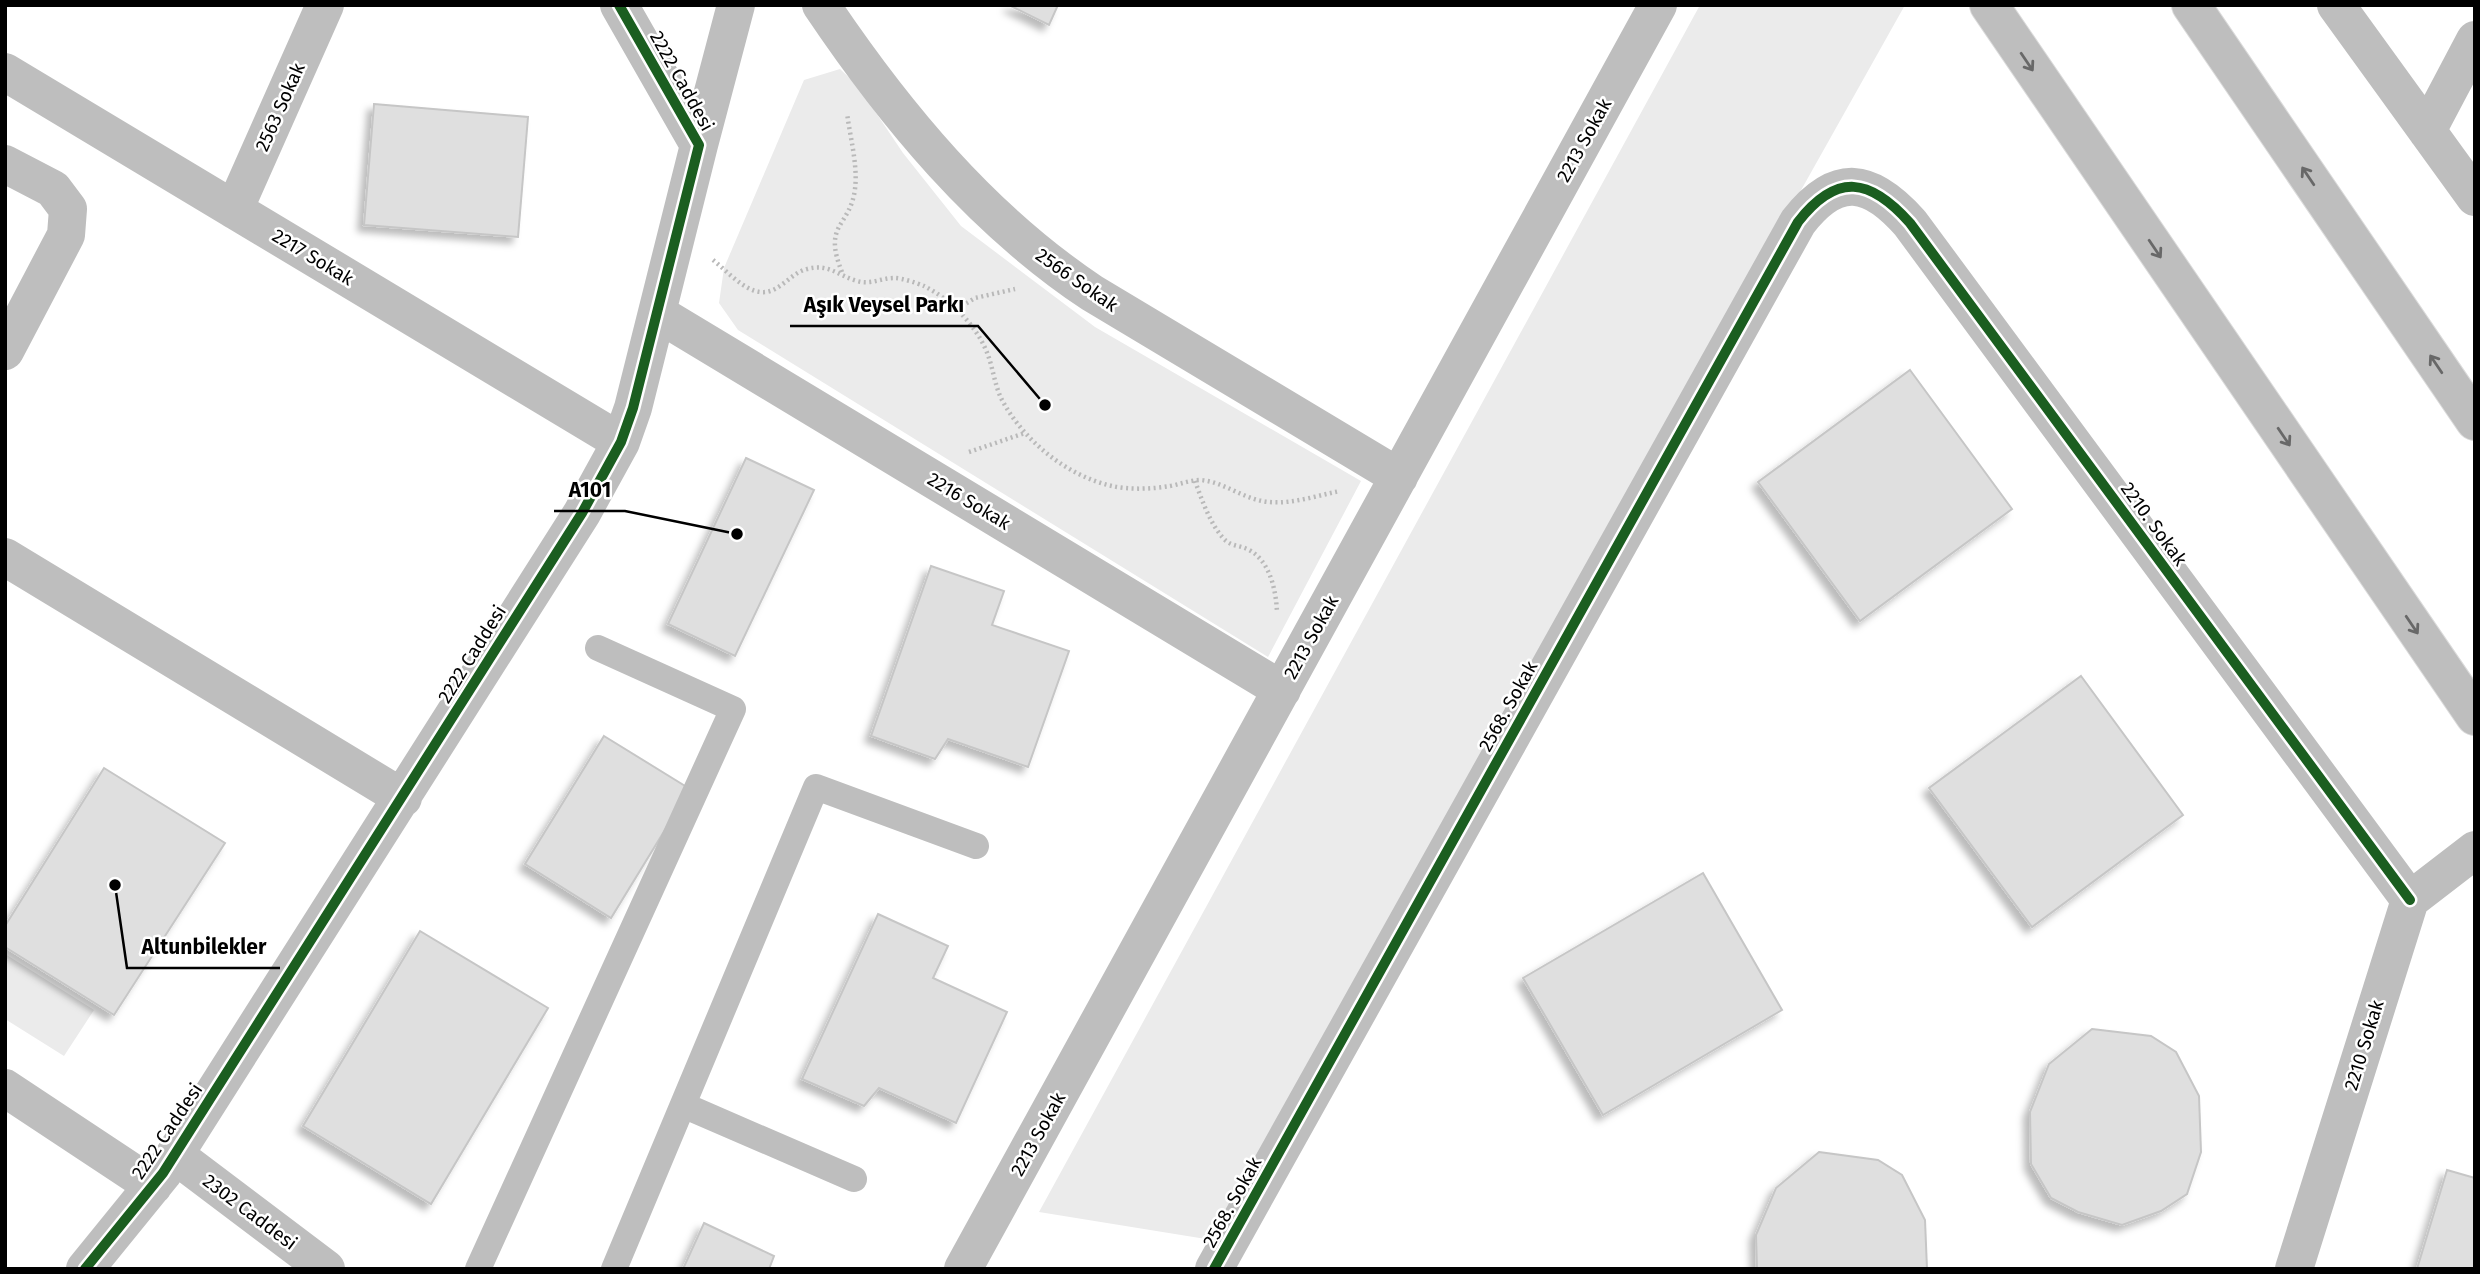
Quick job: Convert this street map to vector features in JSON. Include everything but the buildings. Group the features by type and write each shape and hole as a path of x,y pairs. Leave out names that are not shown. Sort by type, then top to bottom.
{"street":[{"name":"2563 Sokak","path":"234,210 325,5"},
{"name":"2222 Caddesi","path":"86,1269 175,1155 582,513 621,442 633,408 699,145 619,5"},
{"path":"699,145 736,5"},
{"name":"2566 Sokak","path":"821,5 924,143 975,198 1059,272 1399,477"},
{"name":"2213 Sokak","path":"968,1268 1658,5"},
{"path":"1989,5 2475,716"},
{"path":"2191,5 2475,421"},
{"path":"2336,5 2475,197"},
{"path":"2427,131 2475,40"},
{"name":"2217 Sokak","path":"5,72 621,442"},
{"path":"5,163 52,189 68,209 66,235 5,351"},
{"name":"2210. Sokak","path":"1855,187 1874,191 1895,206 1910,223 2410,900"},
{"name":"2568. Sokak","path":"1214,1269 1798,222 1813,203 1835,190 1855,187"},
{"name":"2216 Sokak","path":"657,313 1282,690"},
{"path":"5,557 403,798"},
{"path":"2410,900 2475,850"},
{"name":"2210 Sokak","path":"2294,1269 2410,900"},
{"path":"5,1088 153,1186"},
{"name":"2302 Caddesi","path":"175,1155 326,1269"}],"lane":[{"path":"478,1269 733,709 598,648"},
{"path":"614,1269 816,788 976,846"},
{"path":"683,1105 854,1179"}],"path":[{"path":"842,273 834,250 835,234 855,192 856,176 846,101 865,67"},
{"path":"677,231 751,290 763,293 777,289 792,274 808,268 824,268 857,281 875,283 893,278 923,286 957,309 973,327 987,351 992,375 1002,399 1025,433 1053,458 1073,470 1113,487 1169,486 1195,481 1216,483 1262,501 1293,501 1399,477"},
{"path":"957,309 975,298 1030,285 1059,272"},
{"path":"931,478 964,454 1025,433"},
{"path":"1195,481 1212,521 1223,538 1233,546 1248,549 1263,562 1271,577 1277,618"}],"shaded area":[{"path":"1700,5 1905,5 1212,1240 1039,1212"},
{"path":"840,69 858,86 903,153 961,226 1095,327 1361,481 1268,657 738,330 719,303 724,268 804,80"},
{"path":"5,954 94,1010 64,1056 5,1019"}],"cycle path":[{"path":"85,1269 163,1173 582,513 621,442 633,408 699,145 619,5"},
{"path":"1214,1269 1798,222 1812,206 1840,188 1867,190 1881,197 1910,223 2410,900"}],"place":[{"name":"Aşık Veysel Parkı","path":"1045,405"},
{"name":"A101","path":"737,534"},
{"name":"Altunbilekler","path":"115,885"}]}
